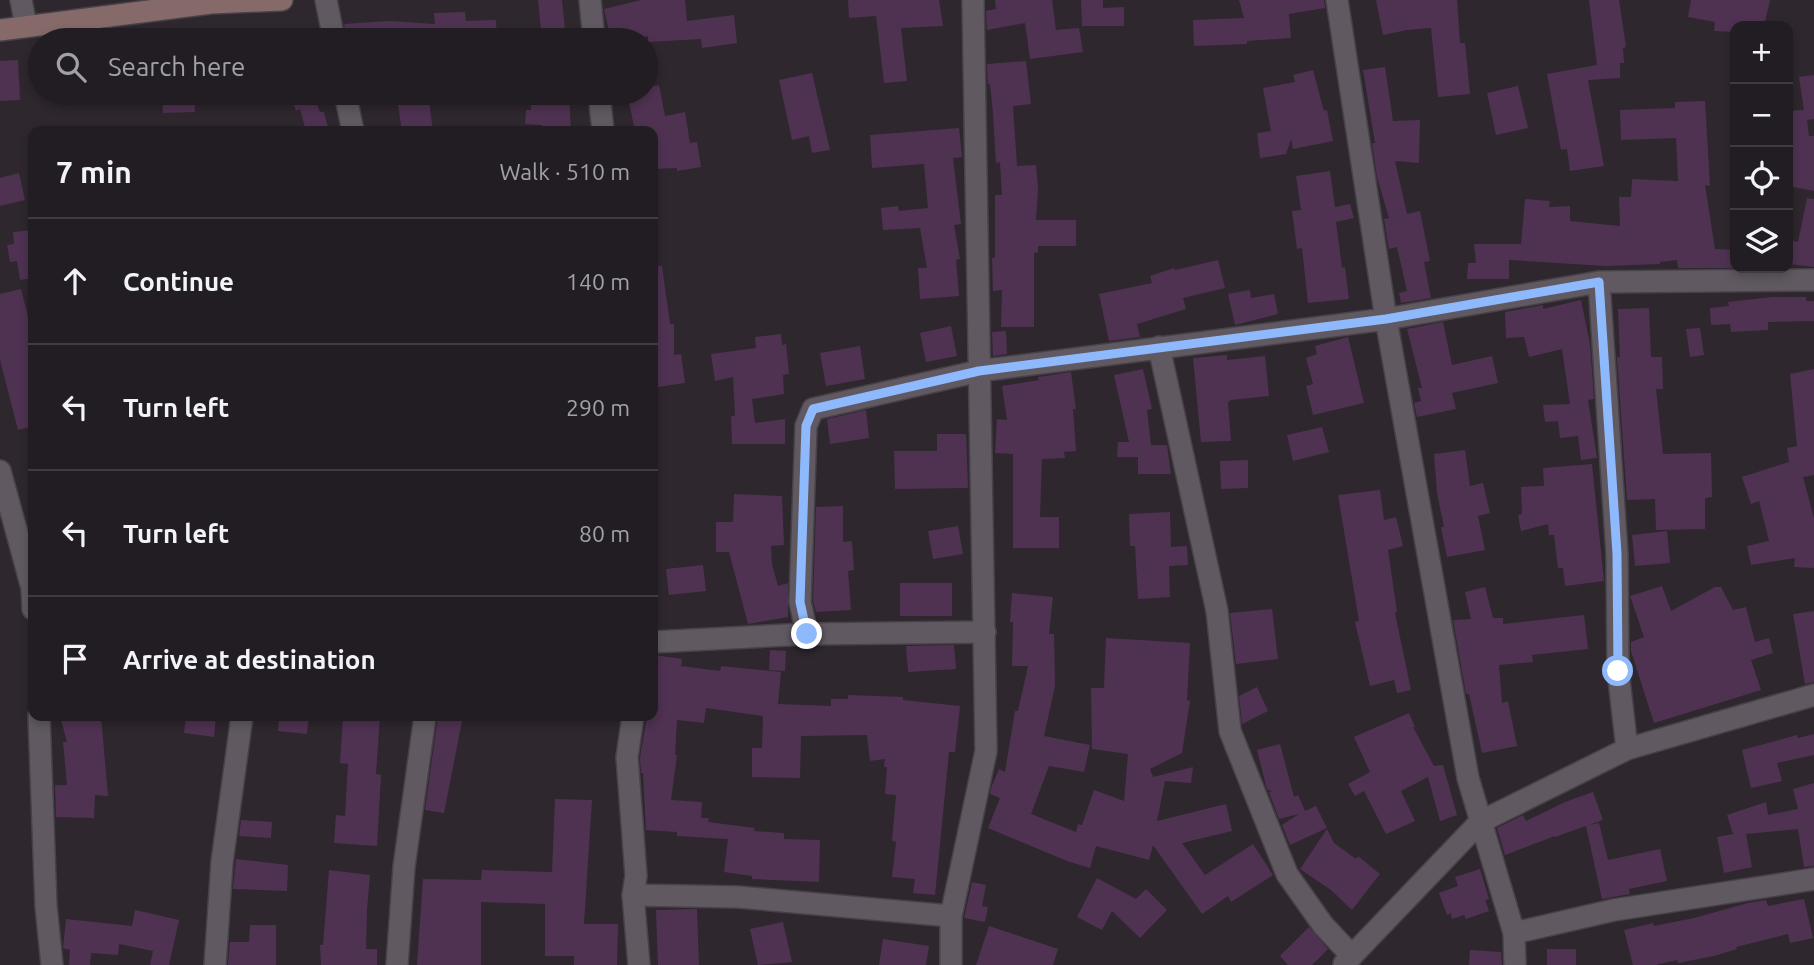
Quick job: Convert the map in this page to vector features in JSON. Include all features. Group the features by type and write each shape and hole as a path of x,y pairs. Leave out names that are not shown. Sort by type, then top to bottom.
{"main road":[{"path":"0,30 210,2 282,0"}],"street":[{"path":"21,0 26,26"},
{"path":"326,0 332,28"},
{"path":"590,0 593,28"},
{"path":"951,965 951,916 986,751 973,0"},
{"path":"1337,0 1386,319 1468,778 1514,933 1515,965"},
{"path":"348,105 352,126"},
{"path":"600,105 602,126"},
{"path":"807,634 800,602 806,426 813,409 979,371 1386,319 1599,282 1814,280"},
{"path":"1599,282 1617,554 1618,671 1627,749"},
{"path":"1158,347 1217,611 1230,731 1287,874 1347,960 1480,822 1627,749 1814,695"},
{"path":"0,471 28,573"},
{"path":"658,642 807,634 985,632"},
{"path":"39,721 46,906 52,965"},
{"path":"215,965 222,862 241,721"},
{"path":"397,965 404,867 424,721"},
{"path":"632,721 626,757 636,876 633,895 639,965"},
{"path":"1514,933 1614,910 1814,879"},
{"path":"633,895 738,897 951,916"}],"building":[{"path":"538,0 562,0 565,28 541,28"},
{"path":"641,0 685,0 687,21 734,15 737,43 702,48 701,39 658,41 658,28 608,28 604,9"},
{"path":"848,0 939,0 943,26 901,28 907,81 884,83 876,16 849,18"},
{"path":"995,0 1052,0 1056,30 1079,28 1083,52 1030,59 1025,23 987,30 986,11 996,9"},
{"path":"1081,0 1103,0 1103,8 1124,7 1124,26 1082,26"},
{"path":"1239,0 1324,0 1325,8 1289,14 1291,38 1247,41 1247,44 1194,46 1193,20 1244,18"},
{"path":"1376,0 1457,0 1460,43 1465,43 1470,94 1438,97 1431,28 1383,35"},
{"path":"1589,0 1619,0 1626,47 1623,48 1624,63 1620,63 1620,78 1588,80 1604,166 1570,171 1567,149 1561,150 1547,74 1597,65"},
{"path":"1691,0 1770,0 1765,21 1730,21 1730,32 1714,31 1715,22 1688,17"},
{"path":"465,12 466,21 496,20 496,28 345,28 344,24 389,21 435,24 434,13"},
{"path":"18,60 20,100 0,101 0,61"},
{"path":"1026,61 1031,104 1013,106 1017,166 1036,165 1036,220 1076,220 1076,246 1038,246 1038,252 1034,253 1034,327 1001,327 1002,290 993,291 992,258 995,258 995,195 1002,195 1000,162 996,163 987,64"},
{"path":"1385,67 1393,121 1420,120 1419,163 1395,161 1407,214 1420,211 1430,261 1424,262 1431,298 1401,303 1399,293 1407,291 1397,247 1389,249 1384,219 1389,218 1377,177 1372,143 1375,143 1363,70"},
{"path":"1313,70 1324,111 1327,110 1333,141 1293,149 1291,139 1286,154 1260,158 1257,133 1271,131 1263,88 1295,82 1293,75"},
{"path":"812,73 830,150 812,153 809,136 792,140 779,80"},
{"path":"1814,75 1814,119 1807,120 1809,136 1814,136 1814,191 1793,187 1793,111 1804,110 1799,77"},
{"path":"658,85 665,116 685,112 690,143 697,142 701,167 677,171 677,168 658,169 658,126 634,126 630,105 658,105"},
{"path":"1518,86 1528,128 1496,135 1487,93"},
{"path":"1705,101 1710,186 1705,185 1715,249 1730,250 1730,268 1678,268 1677,260 1660,264 1606,266 1509,260 1509,279 1467,279 1468,263 1476,263 1474,244 1521,244 1525,199 1550,201 1549,207 1570,206 1570,221 1620,226 1619,197 1631,197 1632,179 1678,181 1676,138 1621,140 1620,110 1675,108 1675,102"},
{"path":"163,105 195,105 195,112 163,113"},
{"path":"294,105 317,105 320,112 324,112 328,126 305,126 300,109 296,111"},
{"path":"398,105 430,105 432,126 401,126"},
{"path":"531,105 570,105 571,126 525,124 526,110 531,110"},
{"path":"959,128 962,157 953,158 961,224 954,225 960,259 956,260 959,296 920,299 918,268 927,268 920,228 883,230 881,208 898,206 899,211 928,208 924,164 872,168 870,135"},
{"path":"1330,171 1335,207 1350,204 1354,218 1336,222 1349,299 1308,303 1302,248 1297,249 1292,211 1301,210 1296,176"},
{"path":"19,173 25,200 0,206 0,178"},
{"path":"1807,198 1814,199 1814,267 1793,265 1793,241 1798,242"},
{"path":"28,230 28,279 20,280 17,261 10,262 7,245 14,244 13,232"},
{"path":"1218,260 1225,288 1183,298 1186,309 1137,324 1140,337 1109,341 1099,294 1152,283 1150,276 1174,268 1175,270"},
{"path":"658,266 662,266 670,324 674,324 674,355 681,354 685,383 658,387"},
{"path":"21,289 28,317 28,427 18,430 0,360 0,294"},
{"path":"1250,290 1251,298 1274,294 1278,314 1235,325 1228,294"},
{"path":"1772,297 1806,297 1806,301 1814,301 1814,321 1768,322 1768,330 1731,332 1730,324 1711,325 1710,308 1729,306 1728,302"},
{"path":"1581,300 1590,344 1594,399 1588,400 1597,458 1581,460 1578,436 1560,438 1558,421 1545,422 1543,405 1570,404 1562,349 1529,357 1524,337 1506,338 1505,312 1543,305 1543,309"},
{"path":"1649,308 1651,357 1662,357 1663,389 1656,389 1663,454 1711,453 1712,497 1705,498 1705,529 1656,530 1655,499 1627,500 1617,357 1620,357 1618,309"},
{"path":"1443,322 1452,365 1492,356 1498,383 1452,393 1456,409 1417,417 1414,403 1421,401 1418,388 1422,388 1407,329"},
{"path":"951,326 957,356 926,362 920,333"},
{"path":"1700,328 1704,355 1690,357 1686,329"},
{"path":"1006,331 1007,354 993,356 992,332"},
{"path":"781,334 782,345 786,344 789,374 783,375 784,394 752,399 755,423 785,419 785,444 732,444 731,416 735,416 733,377 715,381 711,354 756,348 755,337"},
{"path":"1348,337 1364,403 1313,415 1306,386 1313,384 1306,358 1317,354 1315,346"},
{"path":"860,346 865,379 826,386 820,353"},
{"path":"1227,355 1227,360 1265,356 1269,396 1228,402 1231,441 1201,442 1193,358"},
{"path":"1143,369 1152,409 1147,410 1151,445 1167,445 1171,474 1138,474 1138,457 1117,457 1118,442 1129,442 1114,375"},
{"path":"1814,369 1814,475 1803,477 1814,518 1814,568 1794,567 1795,558 1751,565 1747,546 1769,541 1759,501 1751,504 1742,477 1789,462 1787,448 1797,446 1790,374"},
{"path":"1071,372 1076,409 1073,409 1076,451 1064,452 1065,458 1042,459 1040,517 1059,517 1059,548 1013,548 1013,454 995,453 997,419 1007,420 1002,386"},
{"path":"866,410 869,438 830,444 827,419"},
{"path":"1322,427 1329,452 1293,461 1287,435"},
{"path":"937,434 966,434 968,488 895,489 894,451 937,451"},
{"path":"1465,450 1470,486 1483,483 1490,513 1478,516 1485,550 1447,557 1441,527 1444,527 1437,493 1434,454"},
{"path":"1248,460 1248,488 1221,489 1220,461"},
{"path":"1592,464 1604,581 1565,586 1563,568 1558,568 1554,535 1549,535 1548,524 1521,531 1518,515 1522,514 1521,487 1544,486 1543,468"},
{"path":"1380,490 1384,520 1396,517 1403,546 1388,550 1395,613 1411,690 1397,693 1394,680 1370,686 1355,622 1359,621 1338,495"},
{"path":"734,494 782,496 784,545 771,546 772,564 778,586 788,583 788,617 748,624 729,552 716,552 716,522 733,522"},
{"path":"843,506 843,542 852,541 854,570 848,571 851,610 816,612 813,601 816,507"},
{"path":"1170,512 1171,547 1187,546 1188,565 1169,566 1170,597 1138,599 1135,546 1130,546 1129,514"},
{"path":"958,526 963,554 933,559 928,531"},
{"path":"1667,531 1670,563 1635,566 1632,535"},
{"path":"703,565 706,591 669,595 666,569"},
{"path":"900,583 952,583 952,616 900,616"},
{"path":"1662,586 1671,611 1715,587 1721,587 1733,610 1746,607 1755,642 1769,638 1773,653 1751,660 1761,690 1654,723 1631,651 1631,642 1644,637 1630,596"},
{"path":"1485,587 1493,618 1503,618 1503,624 1584,615 1588,649 1532,655 1533,662 1499,665 1502,703 1508,701 1517,746 1482,753 1469,694 1466,694 1453,620 1471,619 1465,592"},
{"path":"1012,593 1053,597 1049,634 1054,634 1055,686 1044,736 1090,745 1084,772 1049,766 1031,814 1076,832 1078,824 1082,825 1094,790 1124,801 1128,754 1092,749 1091,688 1104,688 1106,638 1190,643 1187,700 1190,701 1182,753 1150,769 1153,777 1193,767 1191,783 1165,781 1157,821 1226,804 1232,831 1182,843 1205,875 1253,844 1273,875 1231,902 1228,896 1202,914 1153,845 1149,860 1096,846 1090,868 988,828 1000,798 990,794 991,788 999,769 1005,772 1015,711 1018,711 1028,666 1012,666"},
{"path":"1272,609 1278,659 1236,664 1230,613"},
{"path":"1814,611 1814,682 1805,684 1793,614"},
{"path":"954,645 956,669 908,672 906,646"},
{"path":"770,650 786,651 785,671 769,670"},
{"path":"658,656 682,659 681,666 720,671 721,666 781,672 778,704 831,706 831,699 848,699 848,695 903,697 903,700 960,706 955,752 949,752 935,895 913,893 915,879 892,877 896,842 892,841 896,795 885,794 885,759 870,761 867,735 801,736 800,778 752,777 752,748 762,748 763,716 706,708 704,723 677,720 677,755 671,800 702,802 701,818 709,818 708,822 755,828 754,831 784,833 784,839 820,840 819,882 752,879 752,876 724,872 728,839 677,836 677,832 646,830 640,757 646,721 658,721"},
{"path":"1257,687 1268,711 1242,724 1239,696"},
{"path":"1409,713 1413,727 1434,766 1443,765 1457,815 1440,821 1428,777 1401,791 1415,821 1386,834 1364,791 1355,796 1348,784 1370,772 1354,737"},
{"path":"61,721 101,721 108,796 95,795 94,818 56,817 55,785 67,785 63,742 67,742"},
{"path":"185,721 216,721 214,737 184,733"},
{"path":"279,721 308,721 307,734 278,731"},
{"path":"343,721 380,721 376,774 381,775 377,846 334,843 336,815 345,816 348,764 340,763"},
{"path":"437,721 462,721 444,813 425,810"},
{"path":"1814,734 1814,755 1777,763 1782,781 1751,788 1742,750 1797,735 1798,738"},
{"path":"1280,744 1294,797 1298,795 1305,811 1316,806 1327,828 1290,845 1282,825 1299,814 1279,819 1269,792 1272,792 1267,789 1257,750"},
{"path":"1814,783 1814,866 1804,867 1798,829 1746,834 1752,867 1724,873 1717,837 1733,834 1727,815 1766,802 1768,815 1798,809 1793,789"},
{"path":"1593,792 1603,820 1589,825 1599,823 1608,860 1660,849 1667,881 1629,889 1630,894 1602,899 1586,826 1505,855 1497,828 1523,815 1526,821"},
{"path":"555,799 592,800 584,924 618,924 617,965 574,965 574,956 545,956 545,904 481,902 481,965 417,965 423,879 481,880 482,870 552,872"},
{"path":"241,820 272,822 271,838 239,836"},
{"path":"1327,829 1334,843 1356,859 1358,856 1380,874 1352,910 1331,890 1300,869"},
{"path":"236,859 288,865 287,891 233,889"},
{"path":"1480,869 1489,899 1485,900 1489,911 1466,919 1464,915 1452,919 1451,913 1447,915 1439,893 1458,886 1455,877"},
{"path":"329,870 370,875 366,949 377,949 377,965 321,965 320,945 323,945"},
{"path":"1097,878 1136,899 1146,889 1167,910 1140,938 1112,911 1102,930 1077,917"},
{"path":"972,882 986,885 982,906 988,907 985,922 964,918"},
{"path":"1804,899 1813,938 1790,943 1788,934 1736,947 1737,949 1714,956 1678,963 1677,960 1655,965 1633,965 1624,930 1694,918 1748,903 1766,900 1768,906"},
{"path":"697,909 699,965 658,965 656,910"},
{"path":"135,910 179,920 169,965 150,965 153,951 119,944 118,955 91,953 90,965 69,965 70,950 63,948 66,919 132,926"},
{"path":"783,922 792,962 758,965 750,929"},
{"path":"250,925 276,925 276,965 228,965 230,942 249,942"},
{"path":"989,926 1058,949 1053,965 976,965"},
{"path":"1309,927 1328,949 1312,965 1288,965 1280,956"},
{"path":"883,939 929,946 926,965 879,965"},
{"path":"1547,949 1576,949 1576,965 1547,965"},
{"path":"1470,950 1501,952 1502,965 1469,965"}],"route":[{"path":"807,634 800,602 806,426 813,409 979,371 1386,319 1599,282 1617,554 1618,671"}]}
